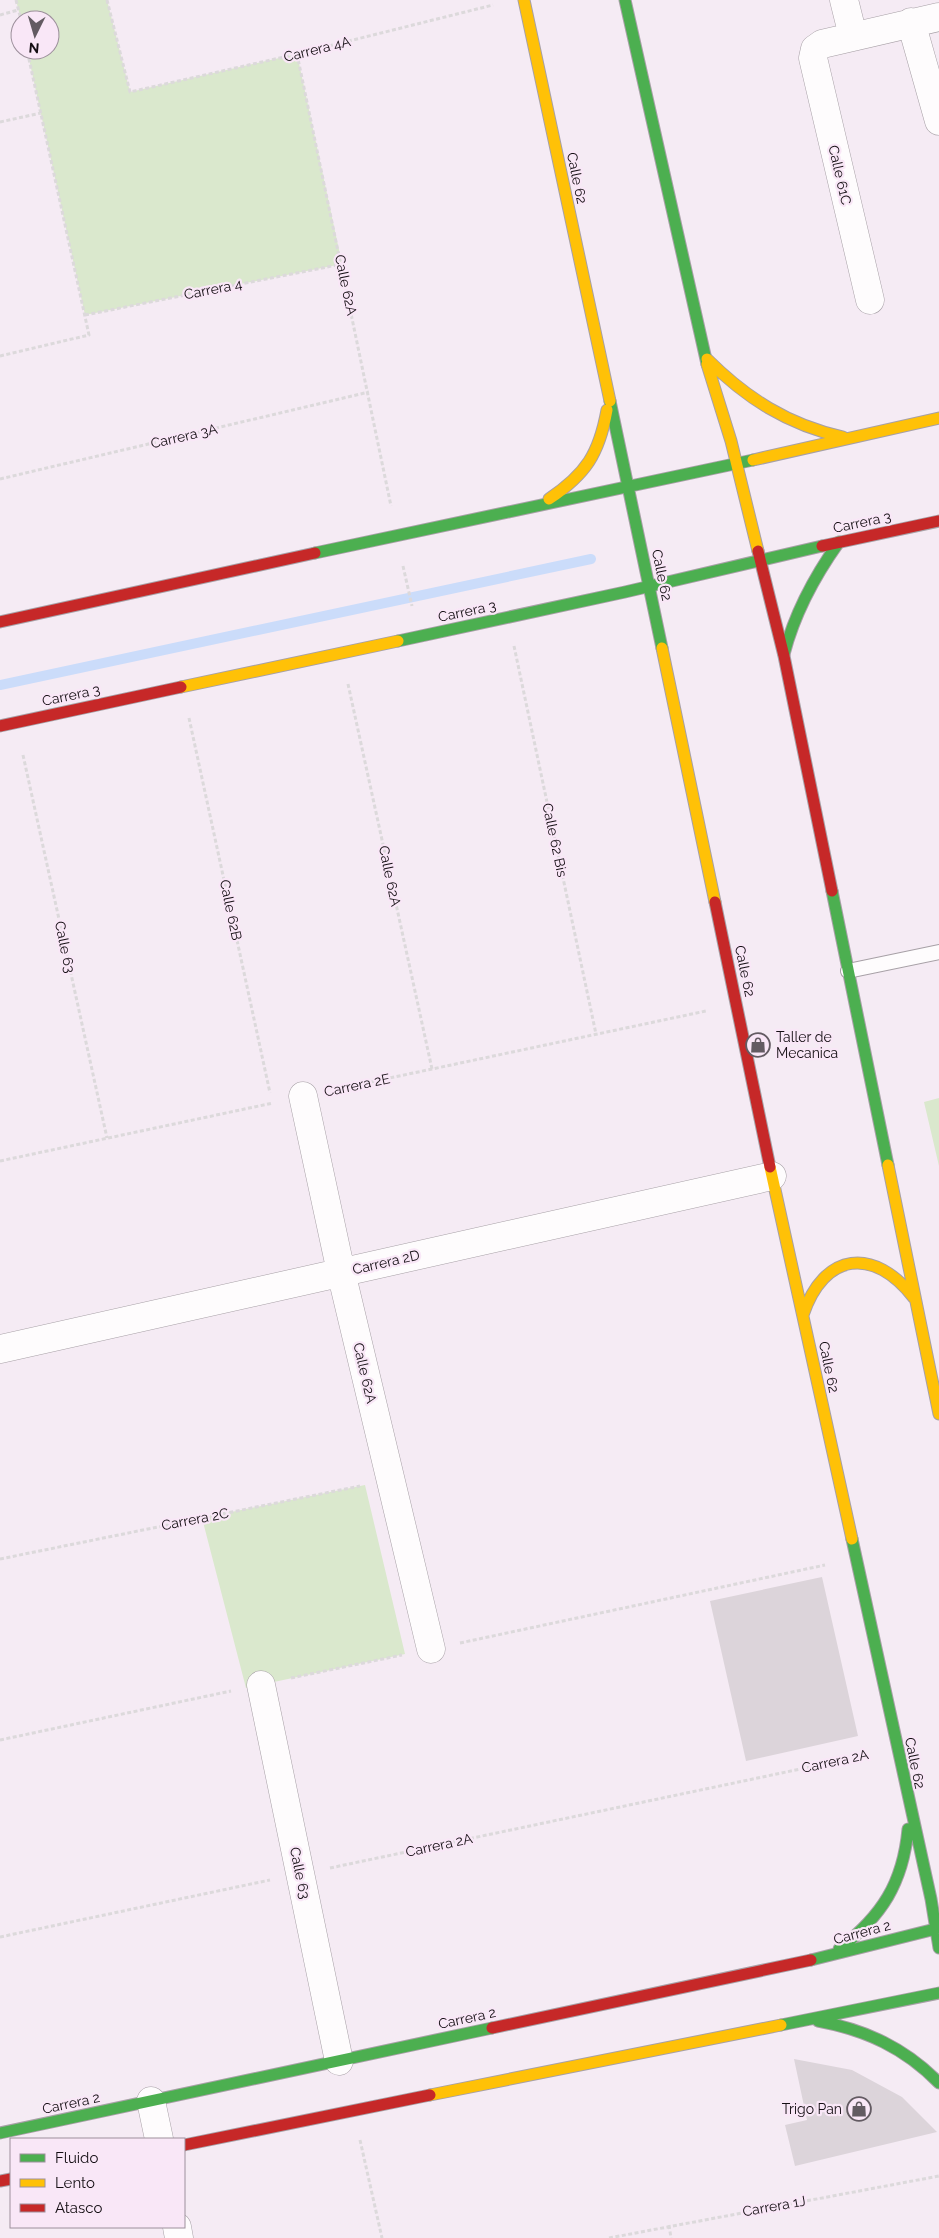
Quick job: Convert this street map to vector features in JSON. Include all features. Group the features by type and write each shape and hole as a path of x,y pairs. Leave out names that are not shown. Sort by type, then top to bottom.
{"street":[{"name":"Calle 62","path":"524,0 650,586 772,1176 908,1806 937,1928 939,1948"},
{"path":"625,0 705,356 736,464 784,656 939,1414"},
{"path":"844,0 853,36 939,17"},
{"path":"911,22 939,121"},
{"name":"Calle 61C","path":"853,36 822,44 815,49 812,58 870,300"},
{"path":"705,356 724,377 770,410 820,433 847,438"},
{"path":"522,509 548,500 571,485 589,465 603,437 606,422 608,407 604,376"},
{"path":"0,622 628,485 736,464 939,418"},
{"name":"Carrera 3","path":"0,726 650,586 759,559 939,521"},
{"path":"784,656 789,632 804,594 839,542"},
{"name":"Calle 62A","path":"303,1096 341,1272 431,1649"},
{"name":"Carrera 2D","path":"0,1349 772,1176"},
{"path":"803,1315 806,1300 824,1275 837,1267 852,1263 868,1263 883,1267 896,1274 915,1299"},
{"name":"Calle 63","path":"261,1685 338,2061"},
{"path":"829,1956 862,1933 887,1901 903,1864 909,1825 908,1806"},
{"name":"Carrera 2","path":"0,2133 829,1956 937,1928"},
{"path":"185,2144 939,1993"},
{"path":"804,2019 871,2034 900,2048 927,2069 939,2083"},
{"path":"152,2101 159,2138"}],"lane":[{"path":"848,971 939,952"}],"path":[{"path":"16,0 18,10"},
{"name":"Carrera 4A","path":"107,0 130,92 297,54 494,4"},
{"name":"Calle 62A","path":"297,54 369,392 391,507"},
{"path":"0,356 90,335 29,60"},
{"path":"0,122 41,113"},
{"name":"Carrera 4","path":"85,315 342,264"},
{"name":"Carrera 3A","path":"0,479 369,392"},
{"path":"402,562 413,609"},
{"name":"Calle 62 Bis","path":"514,645 596,1034"},
{"name":"Calle 62A","path":"347,682 432,1069"},
{"name":"Calle 62B","path":"189,718 273,1103"},
{"name":"Calle 63","path":"23,755 106,1138"},
{"name":"Carrera 2E","path":"0,1161 714,1009"},
{"name":"Carrera 2C","path":"0,1559 390,1480"},
{"name":"Carrera 2A","path":"0,1937 868,1754"},
{"path":"354,2110 382,2238"},
{"name":"Carrera 1J","path":"609,2238 668,2225 939,2176"},
{"path":"668,2225 671,2238"}],"green space":[{"path":"16,0 107,0 130,92 297,54 342,264 85,315 29,60 60,60 60,10 18,10"},
{"path":"939,1098 939,1166 924,1102"},
{"path":"365,1485 405,1654 246,1688 202,1518"}],"building":[{"path":"822,1577 858,1736 746,1761 710,1601"},
{"name":"Trigo Pan","path":"794,2059 852,2070 902,2097 937,2132 795,2166 785,2125 807,2120"}],"waterway":[{"path":"0,685 591,559"}],"traffic: fast":[{"path":"625,0 707,364"},
{"path":"610,401 662,648"},
{"path":"315,553 753,460"},
{"path":"784,654 806,595 821,568 839,542"},
{"path":"398,641 625,592 822,546"},
{"path":"832,891 888,1165"},
{"path":"852,1539 931,1899 939,1948"},
{"path":"839,1949 867,1924 888,1897 901,1866 908,1829"},
{"path":"811,1960 939,1928"},
{"path":"781,2025 939,1993"},
{"path":"818,2021 868,2035 884,2042 912,2060 939,2083"},
{"path":"0,2133 492,2028"}],"traffic: slow":[{"path":"524,0 610,401"},
{"path":"707,359 737,386 769,408 804,425 843,437"},
{"path":"707,364 731,441 758,551"},
{"path":"549,499 573,481 589,462 600,439 607,410"},
{"path":"753,460 939,418"},
{"path":"181,687 398,641"},
{"path":"662,648 715,902"},
{"path":"888,1165 939,1414"},
{"path":"770,1167 852,1539"},
{"path":"803,1315 812,1294 824,1278 837,1268 851,1263 867,1264 883,1270 899,1281 914,1298"},
{"path":"430,2095 781,2025"}],"traffic: jam":[{"path":"822,546 939,521"},
{"path":"758,551 784,656 832,891"},
{"path":"0,622 315,553"},
{"path":"0,726 181,687"},
{"path":"715,902 770,1167"},
{"path":"492,2028 811,1960"},
{"path":"185,2145 430,2095"},
{"path":"0,2181 10,2179"}],"place":[{"name":"Taller de Mecanica","path":"758,1045"},
{"name":"Trigo Pan","path":"859,2109"}]}
